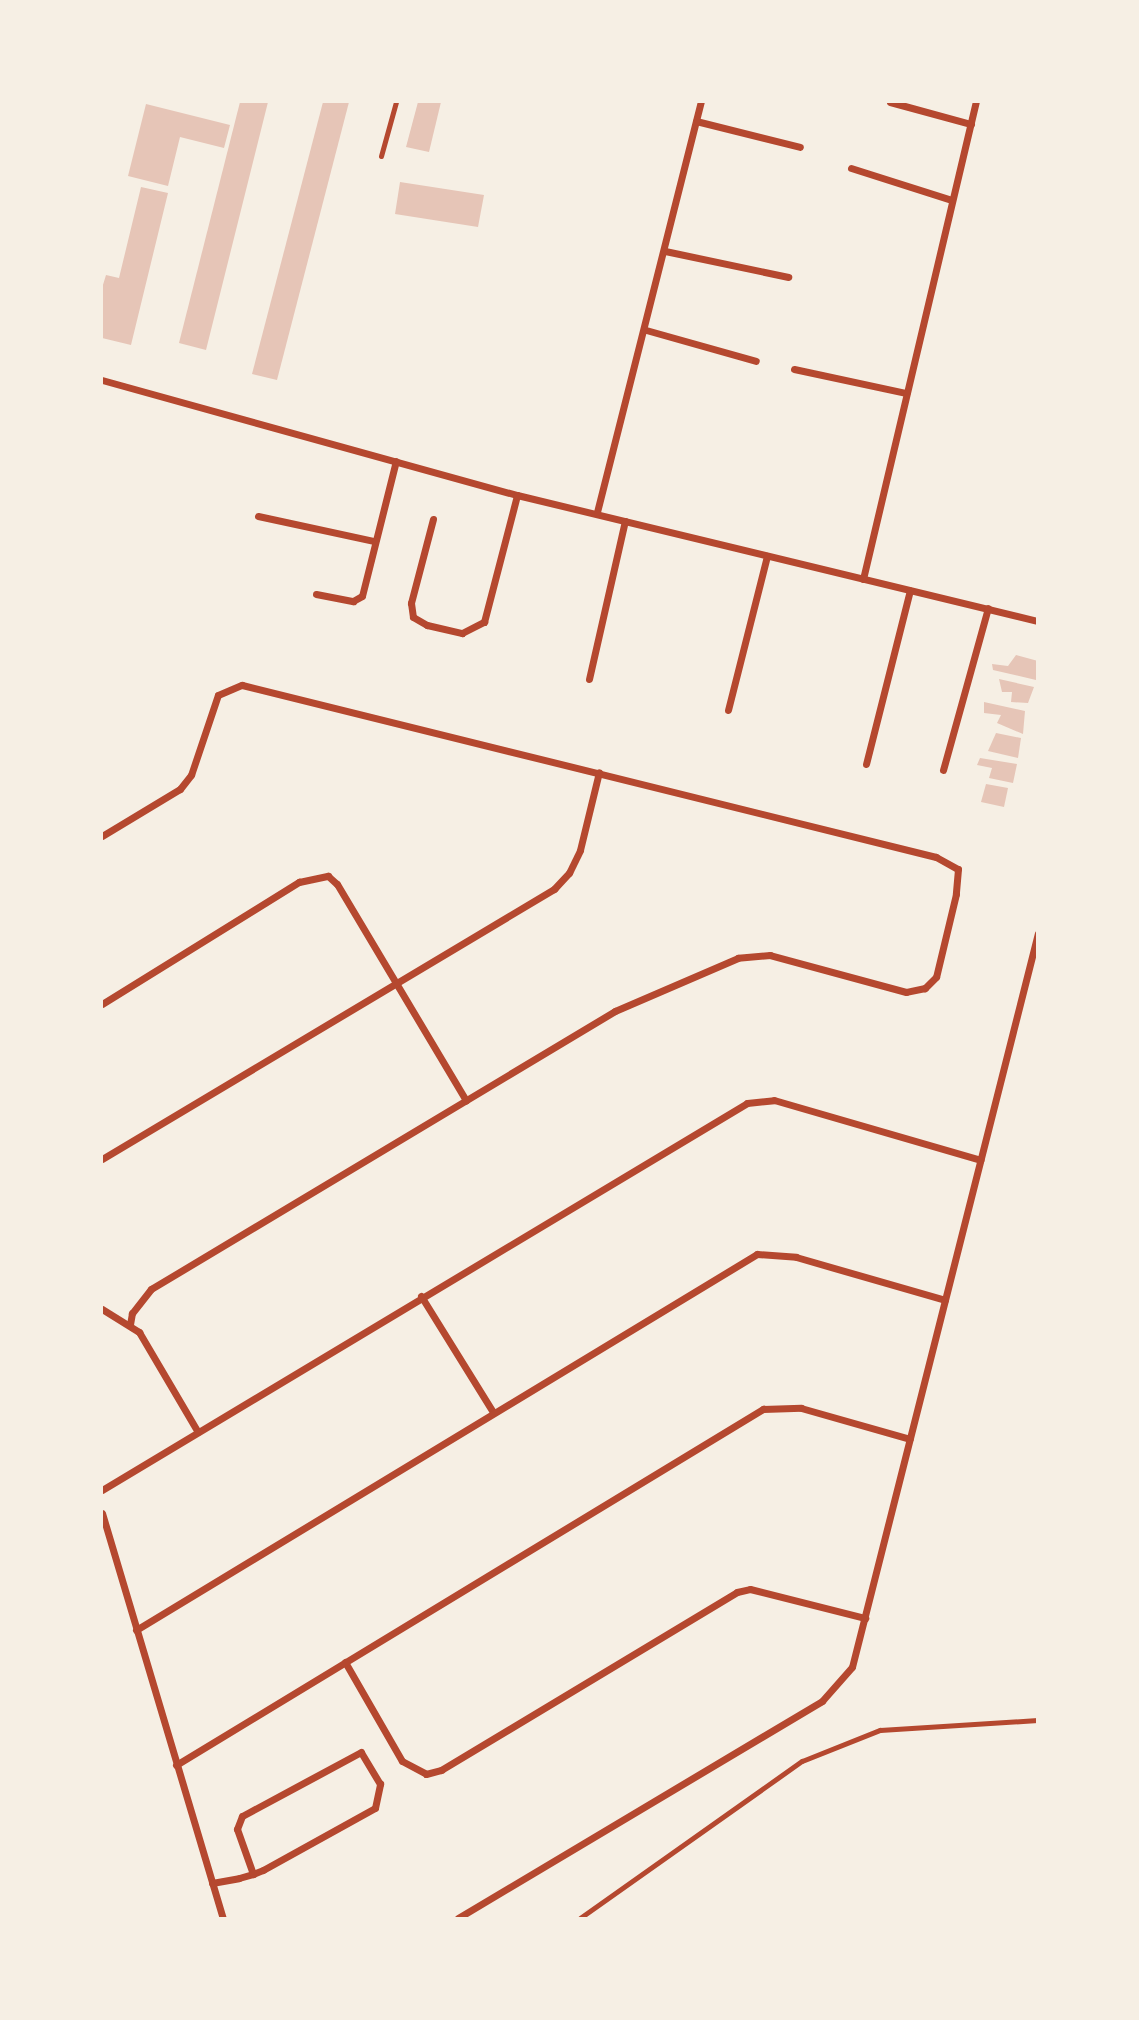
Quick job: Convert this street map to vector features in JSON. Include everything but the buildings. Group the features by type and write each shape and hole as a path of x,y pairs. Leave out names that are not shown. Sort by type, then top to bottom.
{"street":[{"path":"597,512 646,330 701,102"},
{"path":"890,102 971,124"},
{"path":"863,579 976,102"},
{"path":"696,121 800,147"},
{"path":"851,168 952,200"},
{"path":"665,251 788,277"},
{"path":"646,330 757,361"},
{"path":"794,369 906,393"},
{"path":"102,380 517,495 597,512 1038,621"},
{"path":"316,594 353,601 362,596 396,461"},
{"path":"433,519 411,603 413,617 427,625 462,633 484,622 517,495"},
{"path":"258,516 374,541"},
{"path":"589,679 625,521"},
{"path":"728,710 767,556"},
{"path":"866,764 910,590"},
{"path":"943,770 988,608"},
{"path":"102,836 180,789 191,775 211,707 229,688 260,687 936,857 958,869 956,894 936,976 925,988 906,992 770,955 750,955 615,1011 151,1289 132,1313 130,1324"},
{"path":"102,1159 554,889 569,873 599,772"},
{"path":"102,1004 299,882 328,876 337,884 466,1100"},
{"path":"458,1919 822,1701 852,1667 1038,933"},
{"path":"102,1490 747,1102 774,1100 980,1160"},
{"path":"136,1630 757,1254 796,1257 945,1300"},
{"path":"421,1296 493,1412"},
{"path":"102,1309 130,1324 198,1432"},
{"path":"176,1765 763,1409 801,1408 910,1439"},
{"path":"102,1513 223,1919"},
{"path":"345,1662 402,1761 426,1774 441,1770 737,1592 750,1589 864,1618"},
{"path":"212,1883 253,1874 374,1808 381,1795 380,1784 361,1752 242,1816 237,1829 253,1874"}],"lane":[{"path":"381,156 396,102"},
{"path":"580,1919 802,1761 880,1730 1038,1720"}]}
